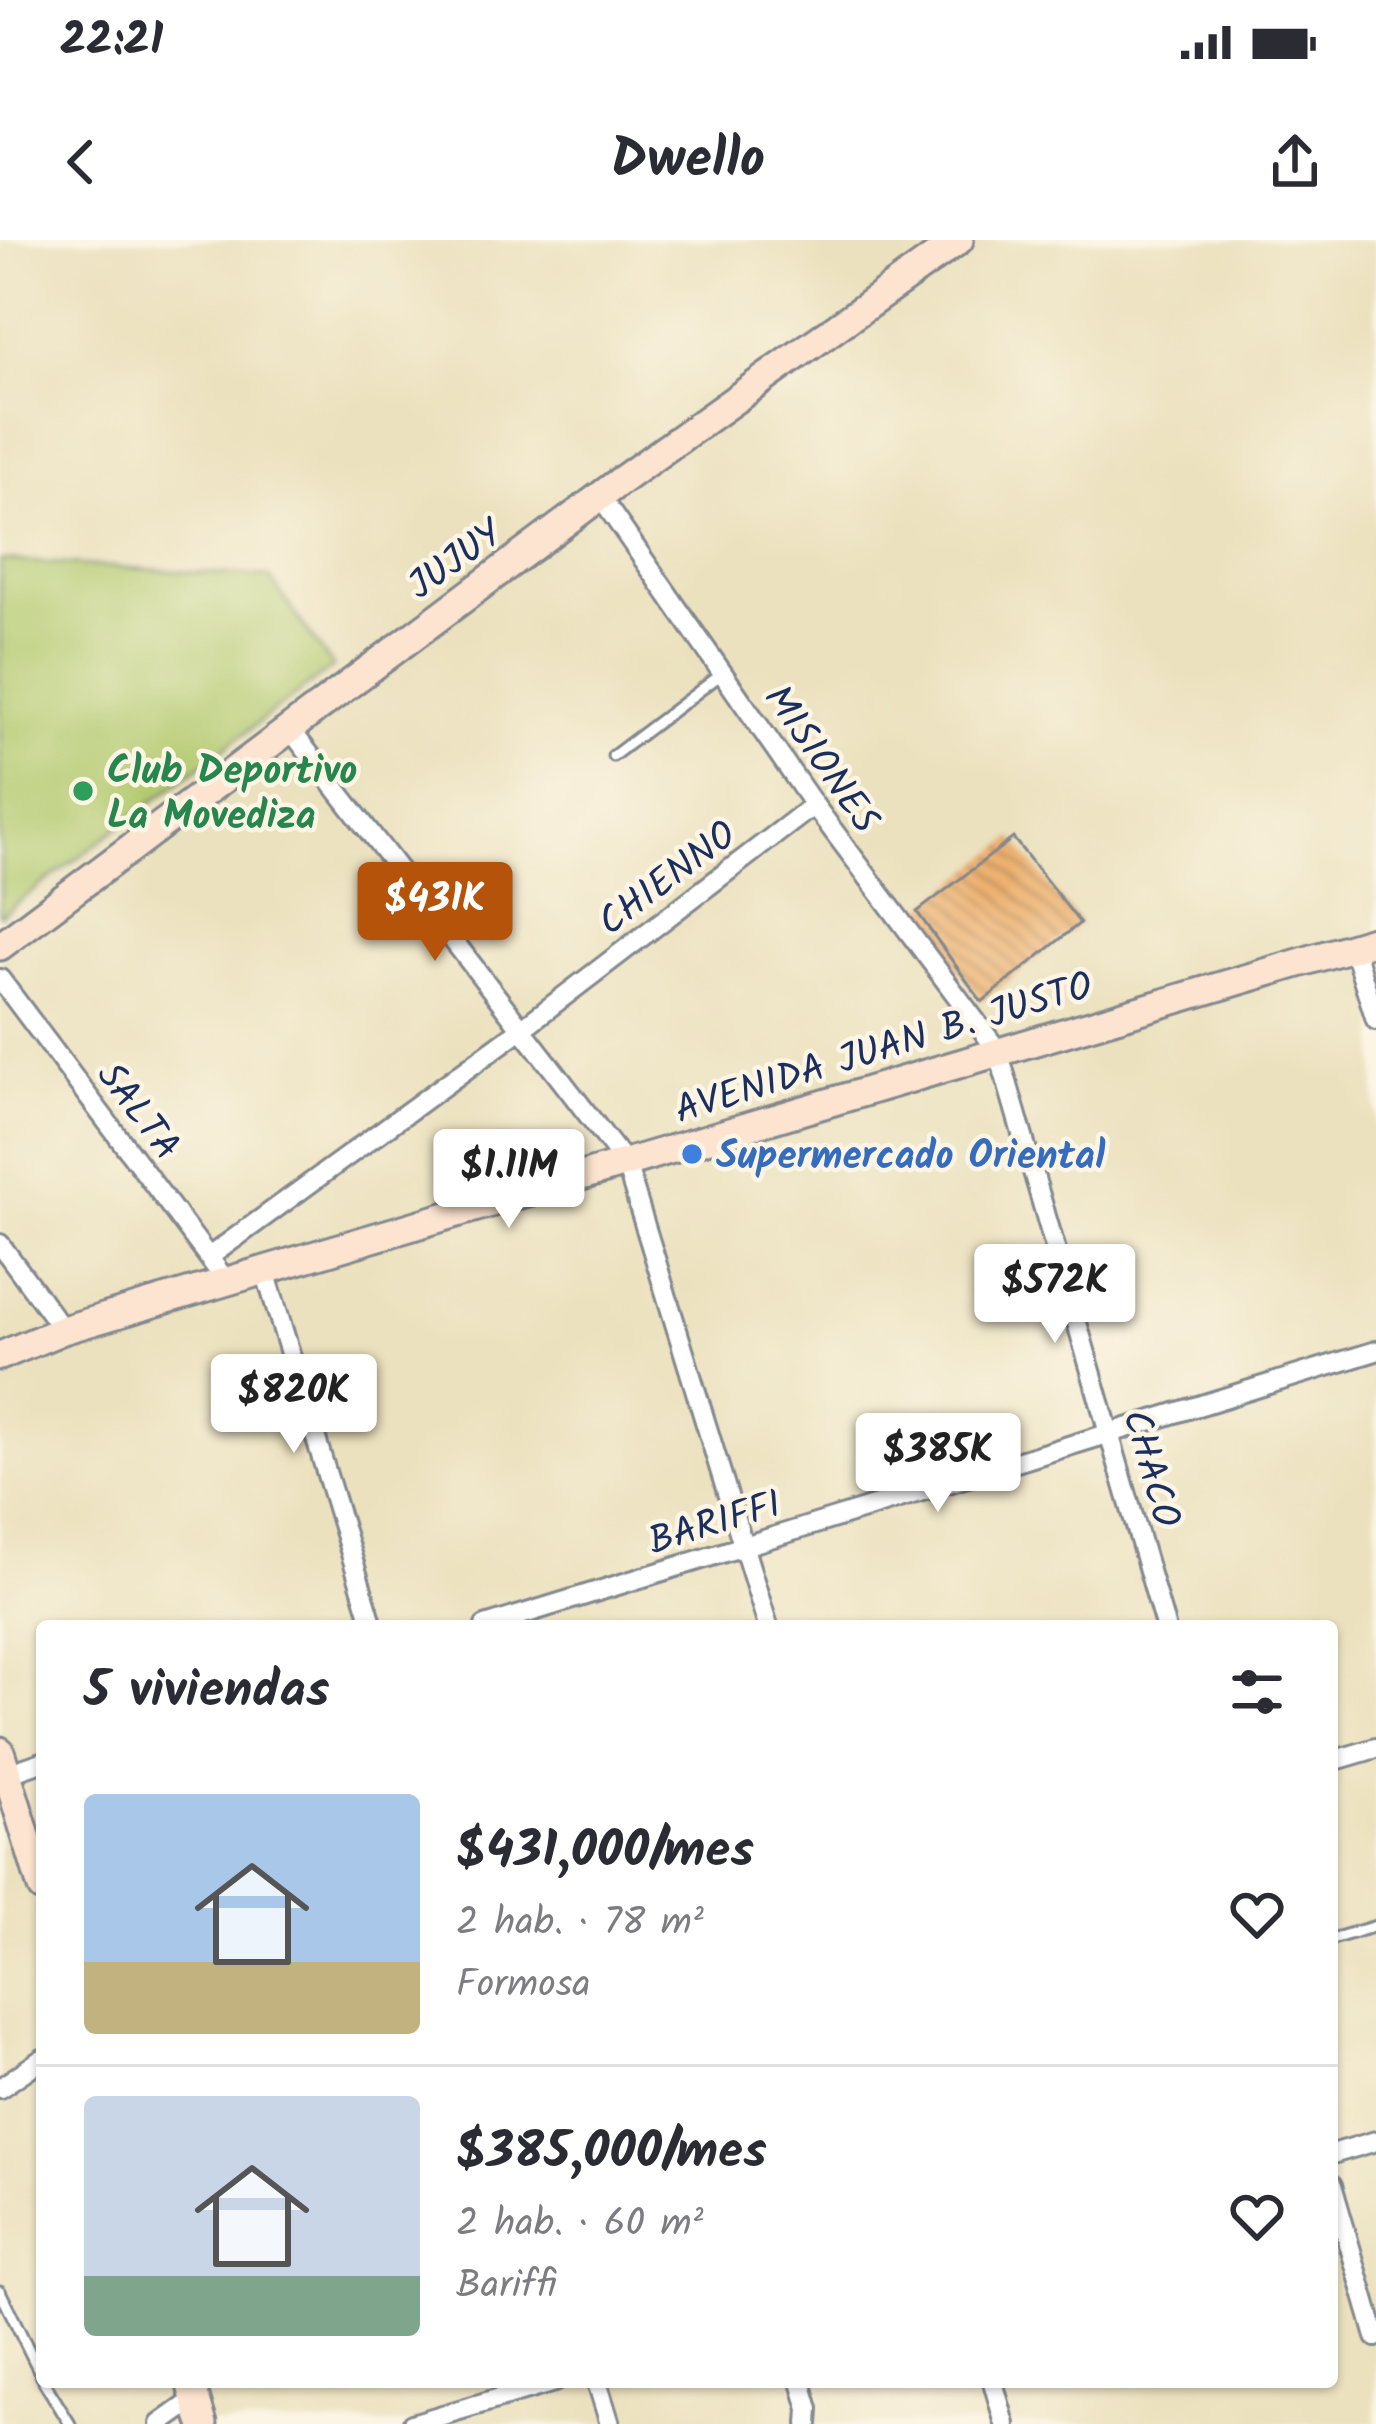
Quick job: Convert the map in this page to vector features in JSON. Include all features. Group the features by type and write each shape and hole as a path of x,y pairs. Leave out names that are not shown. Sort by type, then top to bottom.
{"main road":[{"name":"JUJUY","path":"0,946 601,498 958,240"},
{"name":"AVENIDA JUAN B. JUSTO","path":"0,1356 62,1330 1365,943"},
{"path":"2,1767 36,1870"}],"street":[{"name":"MISIONES","path":"601,498 814,806 998,1051"},
{"path":"290,728 626,1164 767,1620"},
{"name":"CHIENNO","path":"209,1257 520,1030 814,806"},
{"path":"1365,943 1376,1020"},
{"name":"SALTA","path":"0,979 227,1282"},
{"name":"CHACO","path":"998,1051 1163,1620"},
{"path":"0,1244 62,1330"},
{"path":"265,1271 372,1620"},
{"name":"BARIFFI","path":"504,1620 1376,1352"},
{"path":"1338,1759 1376,1748"},
{"path":"2,1767 36,1763"},
{"path":"0,2088 36,2063"},
{"path":"1338,2152 1376,2140"},
{"path":"1338,2206 1376,2337"},
{"path":"412,2424 534,2388"},
{"path":"599,2388 610,2424"},
{"path":"803,2388 808,2424"},
{"path":"995,2388 1005,2424"},
{"path":"160,2424 196,2402"}],"lane":[{"path":"613,756 723,673"},
{"path":"1338,1937 1376,1926"},
{"path":"0,2290 36,2365"},
{"path":"48,2388 70,2424"}],"green space":[{"name":"Club Deportivo La Movediza","path":"0,560 269,577 333,667 0,916"}],"building":[{"path":"1013,838 1080,923 982,1002 917,912"}],"place":[{"name":"Club Deportivo La Movediza","path":"83,791"},
{"name":"Supermercado Oriental","path":"692,1154"}]}
